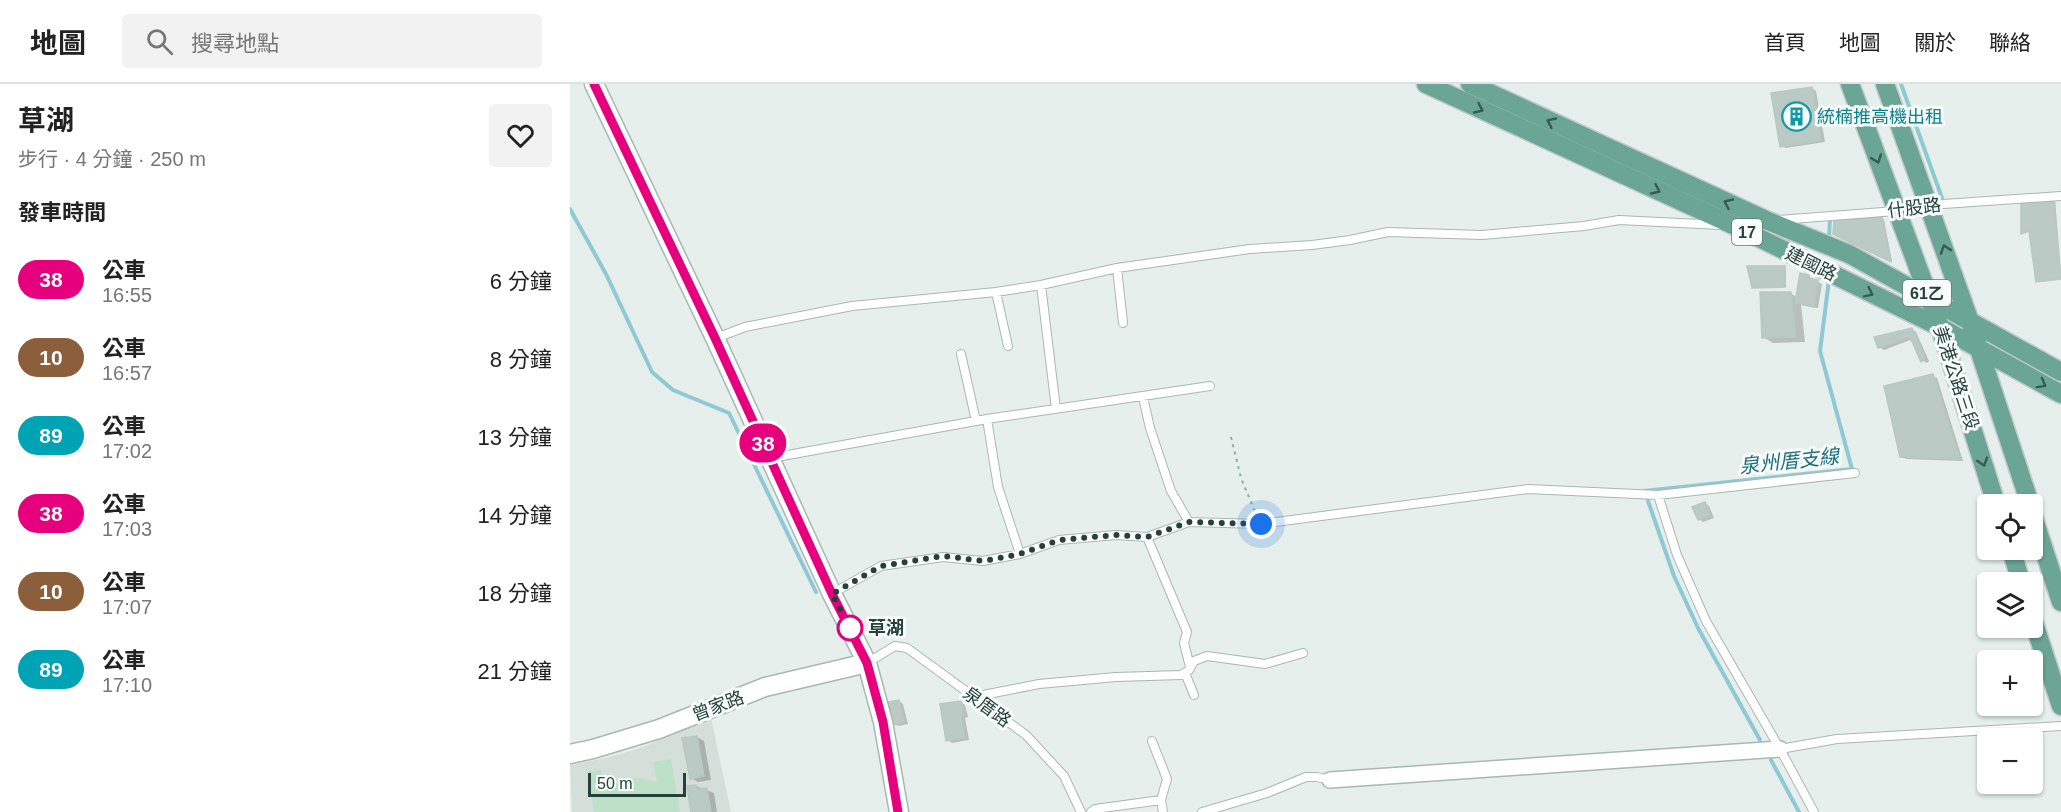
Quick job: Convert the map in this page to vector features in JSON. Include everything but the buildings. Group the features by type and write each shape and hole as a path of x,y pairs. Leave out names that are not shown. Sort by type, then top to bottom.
{"main road":[{"name":"建國路","path":"1426,84 1739,225 1940,327 2061,394"},
{"name":"建國路","path":"1470,84 1762,222 1850,254 2061,372"},
{"name":"美港公路三段","path":"1850,84 1940,327 1993,494"},
{"name":"美港公路三段","path":"1885,84 1980,350 2027,494"},
{"path":"2043,547 2061,602"},
{"path":"2039,638 2061,706"}],"street":[{"path":"594,84 715,338 832,594 867,663 883,722 898,812"},
{"name":"曾家路","path":"570,754 659,729 765,687 867,663"},
{"path":"1330,780 1780,749"}],"lane":[{"name":"什股路","path":"1762,222 1896,211 1929,205 2061,196"},
{"path":"715,338 745,327 852,306 996,292 1041,285 1117,268 1250,249 1350,240 1388,232 1482,235 1584,226 1619,220 1739,225"},
{"path":"1117,268 1123,323"},
{"path":"1041,285 1056,410"},
{"path":"996,292 1008,346"},
{"path":"961,354 976,421"},
{"path":"770,458 987,419 1143,398 1210,386"},
{"path":"1143,398 1150,428 1171,490 1189,522"},
{"path":"987,419 998,487 1020,554"},
{"path":"832,594 881,566 943,556 983,561 1020,554 1059,540 1116,535 1147,537 1189,522 1261,524 1528,489 1659,495 1855,473"},
{"path":"1659,495 1677,555 1706,621 1814,812"},
{"path":"1147,537 1187,632 1184,643 1187,670 1194,695"},
{"name":"泉厝路","path":"867,663 895,646 907,648 1026,735 1064,776 1081,812"},
{"path":"973,697 1039,684 1116,677 1181,675 1194,661 1207,656 1265,664 1303,653"},
{"path":"1780,749 1837,739 2061,726"},
{"path":"1152,741 1167,779 1161,800 1163,812"},
{"path":"1202,812 1267,793 1306,777 1330,780"},
{"path":"1091,812 1095,809 1161,800"}],"path":[{"path":"1230,437 1241,478 1261,524"}],"shaded area":[{"path":"711,718 731,812 572,812 570,765 610,757 643,747"}],"green space":[{"path":"671,759 680,812 594,812 588,771 601,770 605,792 617,783 630,778 643,778 657,783 653,762"}],"waterway":[{"name":"泉州厝支線","path":"1901,84 1942,198 1936,199"},
{"path":"570,209 606,274 652,372 673,390 729,413 816,592"},
{"name":"泉州厝支線","path":"1829,238 1830,218"},
{"name":"泉州厝支線","path":"1644,491 1852,469 1820,351 1829,280"},
{"name":"泉州厝支線","path":"1648,501 1674,576 1698,628 1760,740"},
{"name":"泉州厝支線","path":"1771,760 1799,812"}],"bus line":[{"name":"38","path":"594,84 715,338 832,594 867,663 883,722 898,812"}],"place":[{"name":"統楠推高機出租","path":"1796,117"},
{"name":"草湖","path":"850,628"}],"route":[{"path":"850,628 832,594 881,566 943,556 983,561 1020,554 1059,540 1116,535 1147,537 1189,522 1261,524"}]}
